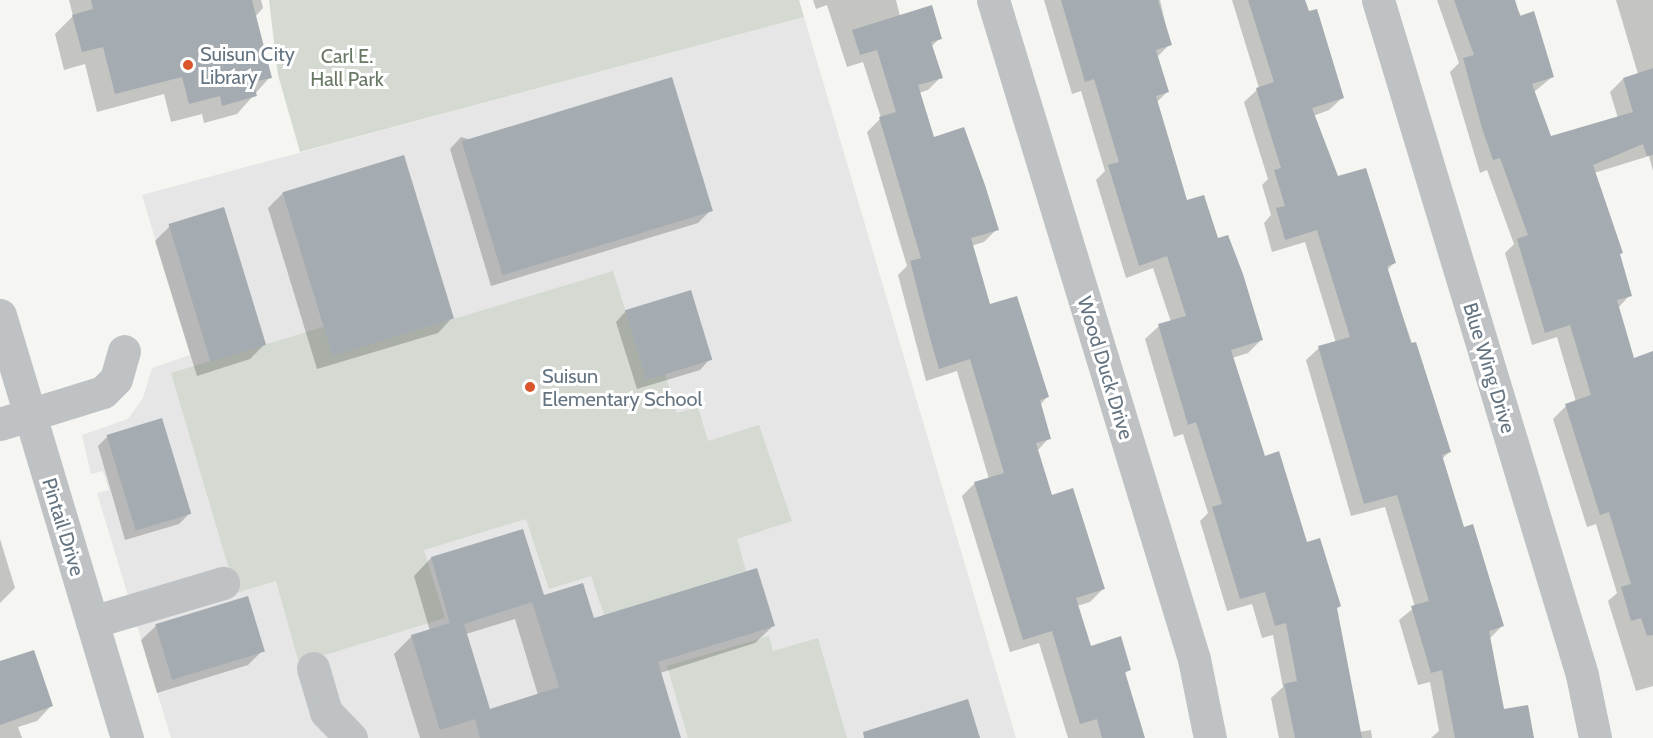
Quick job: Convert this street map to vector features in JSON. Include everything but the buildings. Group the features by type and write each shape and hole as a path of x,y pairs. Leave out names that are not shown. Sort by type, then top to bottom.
{"street":[{"name":"Wood Duck Drive","path":"993,0 1194,659 1210,738"},
{"name":"Blue Wing Drive","path":"1378,0 1582,675 1595,738"},
{"name":"Pintail Drive","path":"0,315 15,419 92,622 127,738"},
{"path":"15,419 103,392 117,379 124,351"},
{"path":"92,622 223,583"},
{"path":"313,668 326,712 351,738"}],"shaded area":[{"name":"Suisun Elementary School","path":"804,17 1016,738 171,738 97,493 109,490 103,471 91,474 82,435 128,419 143,398 152,368 190,355 142,195"}],"green space":[{"name":"Carl E. Hall Park","path":"269,0 799,0 804,17 300,152 278,75"},
{"path":"613,271 647,380 665,374 677,413 698,407 708,441 759,425 792,521 737,539 746,571 604,615 591,576 549,589 526,519 424,550 445,618 299,663 276,581 236,593 171,373 323,327 387,339"},
{"path":"769,636 773,651 818,638 847,738 688,738 667,666"}],"place":[{"name":"Suisun City Library","path":"188,65"},
{"name":"Suisun Elementary School","path":"530,387"}]}
